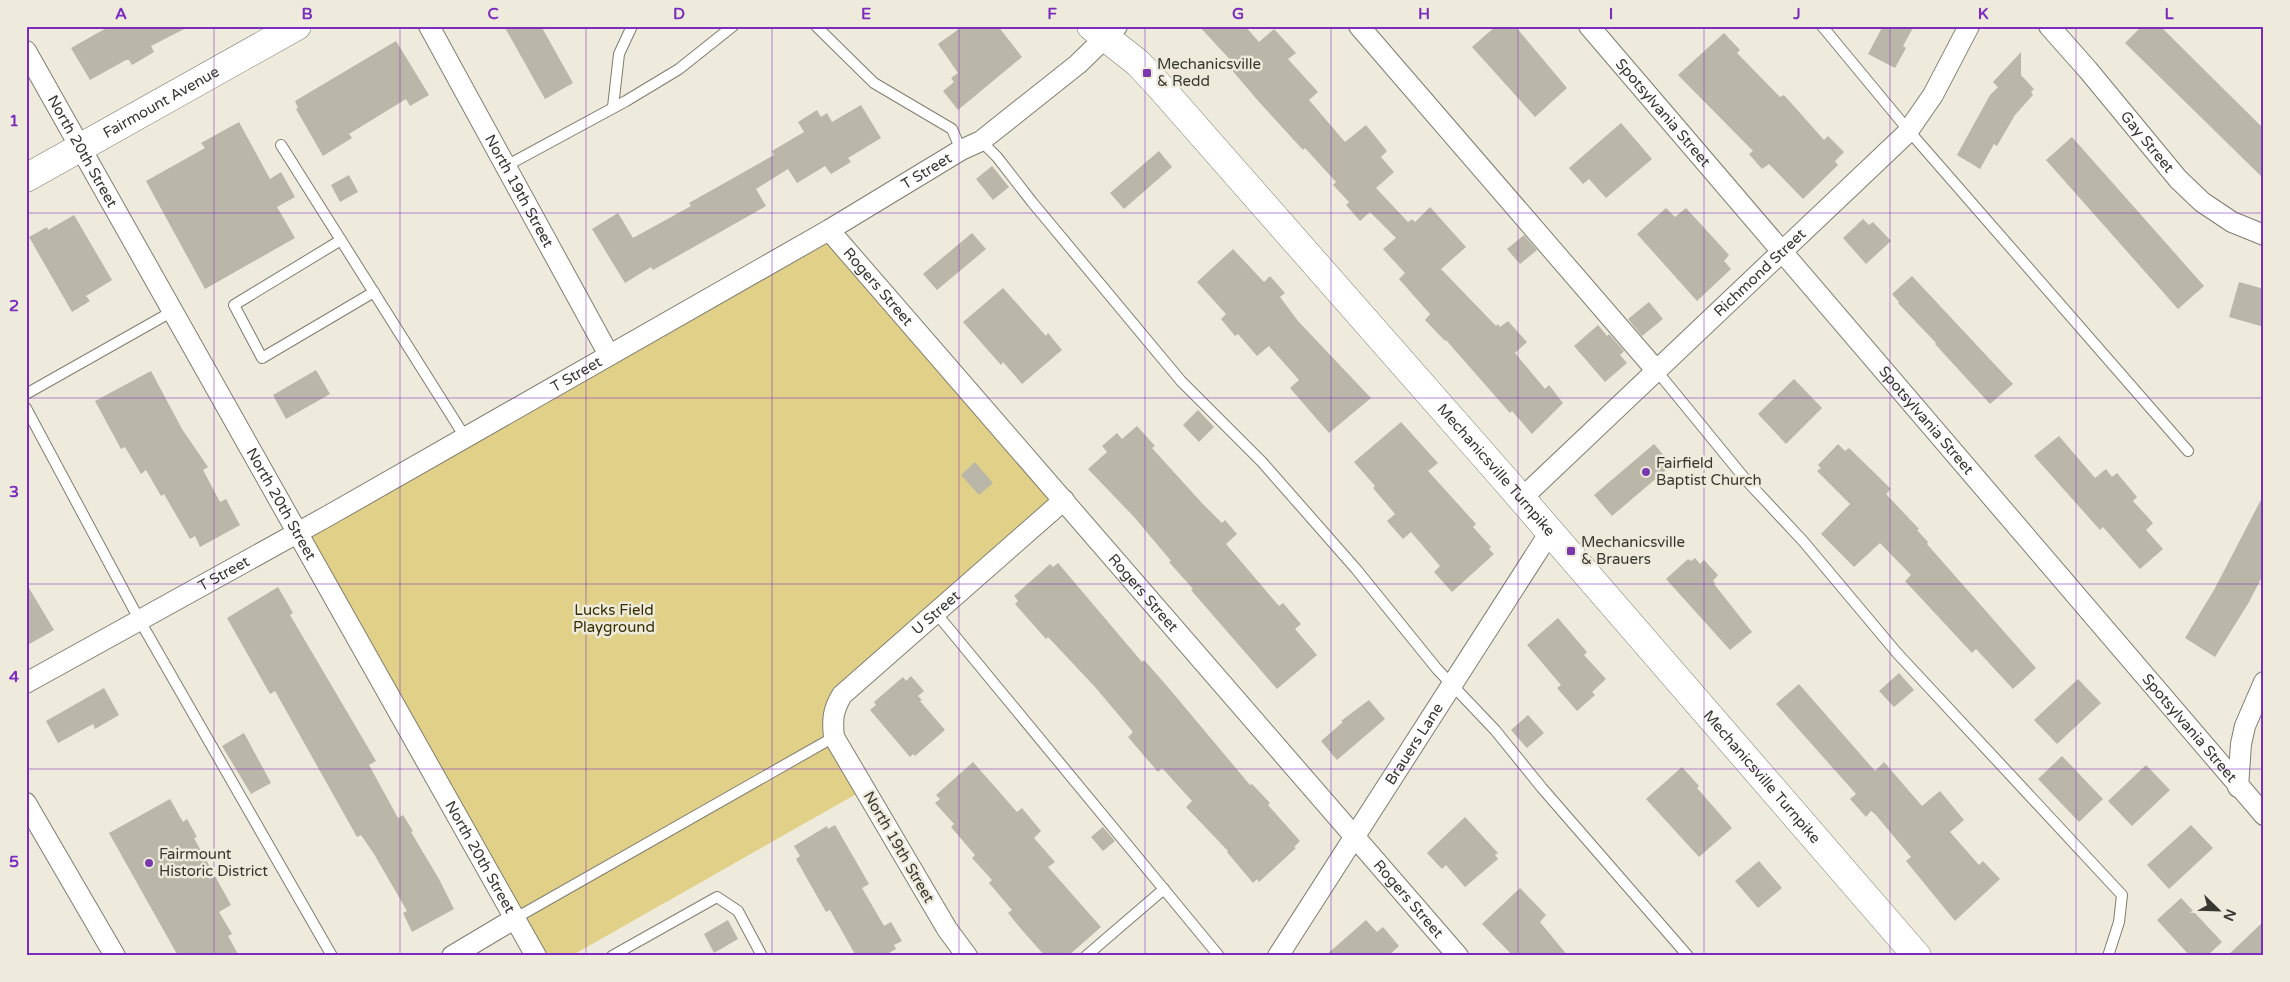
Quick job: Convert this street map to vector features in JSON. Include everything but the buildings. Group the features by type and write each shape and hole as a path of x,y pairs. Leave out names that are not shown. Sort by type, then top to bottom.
{"main road":[{"name":"Fairmount Avenue","path":"26,178 298,26"},
{"name":"Mechanicsville Turnpike","path":"1105,30 1162,89 1550,532 1917,956"}],"street":[{"name":"North 19th Street","path":"429,26 609,355"},
{"path":"1359,26 1656,370"},
{"name":"Spotsylvania Street","path":"1589,26 1784,252 2238,787 2264,815"},
{"name":"Richmond Street","path":"1521,499 1656,370 1784,252 1909,131 1933,95 1969,26"},
{"name":"Gay Street","path":"2049,26 2178,179 2202,202 2232,222 2264,235"},
{"name":"T Street","path":"26,683 298,532 829,230 961,150 980,141 1078,64 1105,30"},
{"name":"North 20th Street","path":"26,51 536,956"},
{"name":"Rogers Street","path":"829,230 1458,956"},
{"name":"U Street","path":"834,737 832,718 835,706 842,695 1064,500"},
{"name":"Brauers Lane","path":"1278,956 1550,532"},
{"path":"2238,787 2241,744 2245,726 2264,682"},
{"name":"North 19th Street","path":"834,737 942,921 967,956"},
{"path":"26,802 115,956"},
{"path":"452,956 514,919"}],"lane":[{"path":"613,107 620,54 632,26"},
{"path":"506,166 679,69 734,26"},
{"path":"816,26 874,83 952,128 961,150"},
{"path":"1822,26 1909,131 2188,451"},
{"path":"980,141 997,157 1181,382 1262,462 1356,569 1451,685 1495,730 1542,788 1688,956"},
{"path":"281,145 465,437"},
{"path":"341,240 234,305 262,358 374,292"},
{"path":"26,394 172,311"},
{"path":"1656,370 1746,480 1803,541 1897,653 2122,895 2119,922 2108,956"},
{"path":"26,408 140,621 332,956"},
{"path":"936,613 1219,956"},
{"path":"514,919 834,737"},
{"path":"1086,956 1164,889"},
{"path":"612,956 717,897 738,910 762,956"}],"green space":[{"name":"Lucks Field Playground","path":"829,228 1062,499 829,708 867,788 571,956 535,956 296,531"}],"place":[{"name":"Mechanicsville & Redd","path":"1147,73"},
{"name":"Fairfield Baptist Church","path":"1646,472"},
{"name":"Mechanicsville & Brauers","path":"1571,551"},
{"name":"Fairmount Historic District","path":"149,863"}]}
